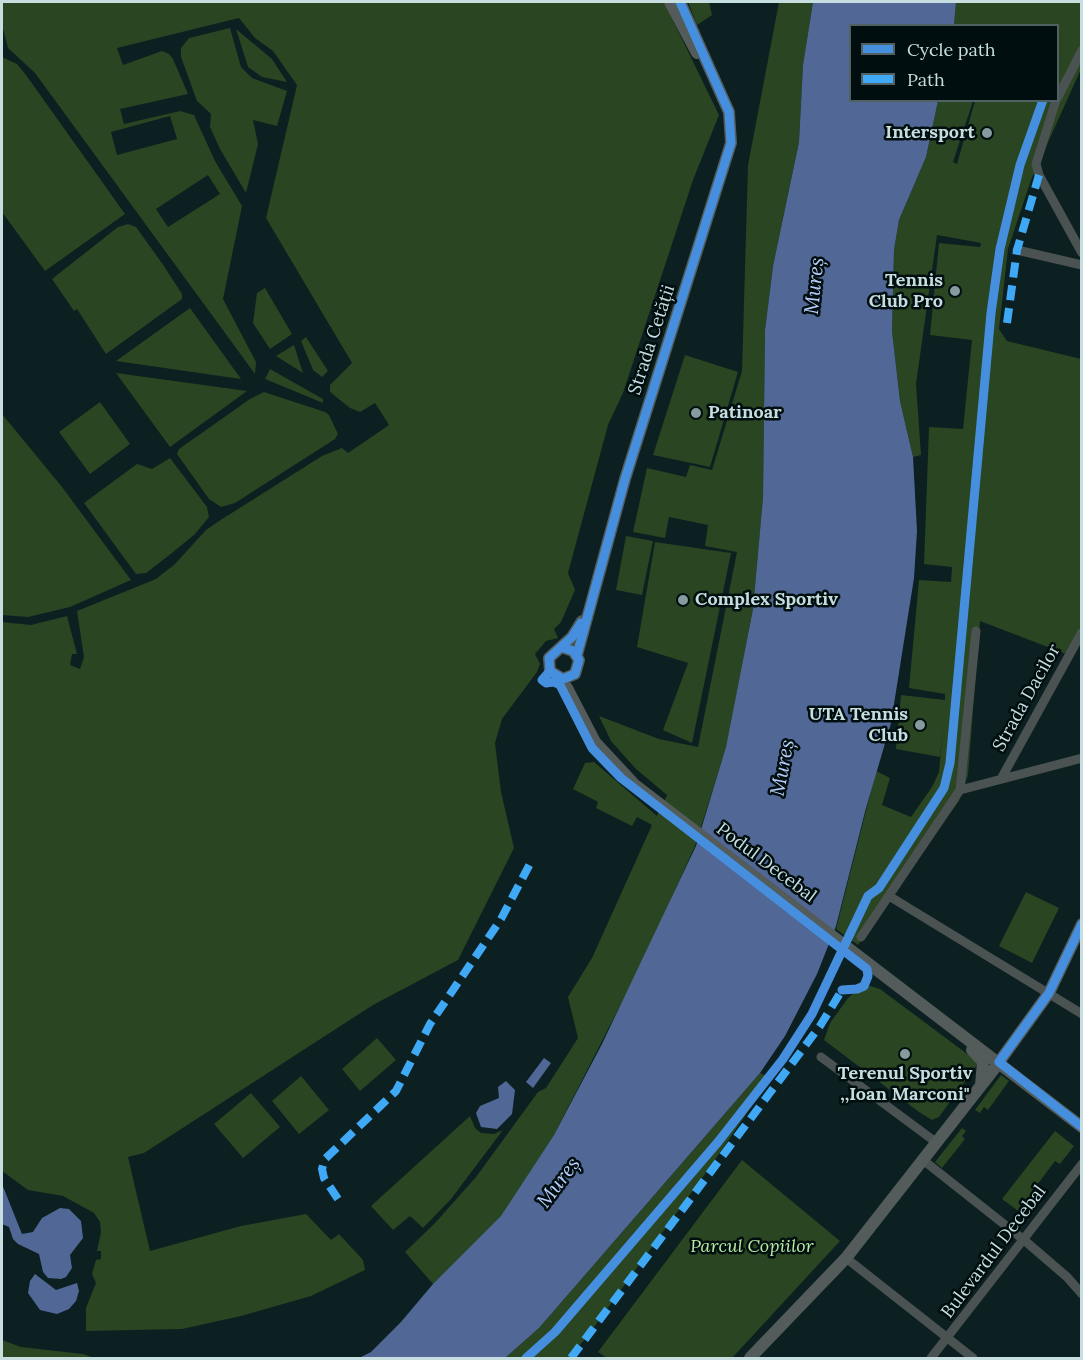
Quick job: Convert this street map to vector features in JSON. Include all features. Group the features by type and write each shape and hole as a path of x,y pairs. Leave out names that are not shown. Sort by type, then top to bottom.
{"main road":[{"name":"Strada Cetății","path":"670,2 724,98"},
{"name":"Strada Cetății","path":"577,655 625,479 728,154 731,130 724,98 680,2"},
{"name":"Strada Cetății","path":"561,647 576,633 593,592"},
{"path":"561,647 568,648 577,655 579,665 575,674 579,711 567,688 550,671 548,663 551,653 561,647"},
{"path":"557,677 570,677 575,674"},
{"name":"Podul Decebal","path":"579,711 604,754 627,777 950,1025"},
{"path":"750,1359 846,1258 980,1087 1049,993 1082,924"},
{"path":"950,1025 1082,1127"},
{"path":"950,1025 957,1038 982,1060 983,1072 980,1087"}],"street":[{"path":"1059,95 1082,50"},
{"path":"1071,68 1082,72"},
{"path":"1056,102 1036,164 1039,175 1082,253"},
{"path":"1017,250 1082,265"},
{"path":"861,937 960,790 976,631"},
{"name":"Strada Dacilor","path":"1001,779 1082,632"},
{"path":"960,790 1082,758"},
{"path":"889,896 1082,1014"},
{"path":"821,1057 937,1143"},
{"path":"923,1160 1024,1240 1067,1277 1082,1294"},
{"name":"Bulevardul Decebal","path":"931,1359 1082,1164"},
{"path":"846,1258 949,1337 973,1359"}],"green space":[{"path":"2,2 664,2 719,115 693,180 623,393 608,425 568,573 575,590 561,622 554,629 558,638 546,641 535,654 540,664 537,672 502,719 495,743 501,792 514,848 458,960 373,1005 144,1153 128,1157 150,1251 241,1226 306,1214 331,1240 339,1234 363,1260 365,1270 311,1296 241,1316 182,1329 86,1331 86,1308 96,1283 92,1274 96,1260 101,1259 101,1251 97,1251 101,1232 100,1222 94,1213 63,1196 28,1190 2,1171 2,622 31,625 67,616 77,654 72,654 70,665 80,669 84,657 77,611 156,579 175,564 206,530 219,521 322,456 342,448 348,453 389,425 375,403 360,412 350,408 330,392 330,385 352,363 266,218 297,85 273,51 255,38 239,18 117,48 123,65 162,51 169,54 188,94 120,109 124,124 180,111 194,115 215,161 242,206 223,299 256,362 255,374 35,73 8,48 2,25","holes":["170,116 177,139 117,155 111,132","208,175 220,194 168,227 156,209"]},
{"path":"688,2 709,2 712,15 697,25"},
{"path":"779,2 813,2 803,65 799,142 773,266 765,330 763,497 753,609 726,748 695,846 645,957 554,1135 501,1217 433,1284 405,1252 435,1223 476,1177 538,1092 546,1088 578,1038 568,997 592,958 652,825 637,817 632,826 596,808 598,802 573,789 585,763 594,762 657,816 667,795 636,769 611,741 599,716 659,739 698,747 737,552 705,546 708,525 669,517 665,538 633,532 647,468 686,477 690,465 712,470 742,371 748,165"},
{"path":"956,2 1081,2 1081,69 1031,180 1008,249 999,329 1007,341 1081,359 1081,625 1066,654 980,621 968,775 959,801 858,945 836,929 876,771 890,778 882,805 911,817 932,787 939,772 943,728 940,757 896,749 901,695 945,700 945,694 909,688 919,580 951,582 952,567 924,564 929,427 963,429 972,340 930,335 939,243 980,247 981,243 937,235 916,384 921,455 913,457 900,401 892,331 894,250 899,220 926,157 938,102 973,102 953,162 957,164 975,102 1059,102 1059,24 954,24"},
{"path":"230,28 241,67 252,78 287,91 277,126 253,120 258,144 246,193 210,127 211,114 197,101 181,57 181,48 189,38"},
{"path":"236,29 272,59 287,82 262,77 248,67"},
{"path":"2,57 17,64 26,75 125,214 45,271 2,212"},
{"path":"128,224 136,227 182,294 182,299 106,354 77,309 74,311 52,279 118,227"},
{"path":"265,288 292,334 270,349 253,323 257,293"},
{"path":"190,308 241,379 116,361"},
{"path":"306,337 328,371 322,377 313,370 301,341"},
{"path":"294,345 303,373 276,356"},
{"name":"Patinoar","path":"685,355 738,372 710,467 653,455"},
{"path":"270,369 323,399 323,403 265,379"},
{"path":"116,373 247,391 170,447"},
{"path":"264,392 325,412 329,415 338,434 335,439 235,503 221,507 209,499 177,454 179,449 250,399"},
{"path":"100,402 130,444 90,474 59,432"},
{"path":"2,414 62,487 131,580 70,607 28,617 2,615"},
{"path":"170,458 207,507 209,517 195,534 172,553 146,573 136,574 84,503 137,464 152,469"},
{"path":"626,536 653,541 642,595 616,590"},
{"name":"Complex Sportiv","path":"655,542 731,553 692,743 663,730 688,663 637,647"},
{"path":"1026,892 1059,908 1032,963 999,946"},
{"name":"Terenul Sportiv ,,Ioan Marconi\"","path":"870,986 880,989 974,1059 977,1065 939,1117 932,1120 919,1112 824,1040 830,1023 848,998 859,988"},
{"path":"377,1038 396,1060 360,1091 342,1069"},
{"path":"760,1073 771,1078 710,1167 586,1338 568,1358 505,1358 539,1328"},
{"path":"1001,1075 1009,1081 988,1110 984,1107 980,1113 975,1110"},
{"path":"301,1076 329,1110 299,1134 272,1101"},
{"path":"251,1093 280,1127 243,1158 214,1124"},
{"path":"470,1116 475,1128 481,1133 494,1134 503,1130 451,1199 423,1228 410,1216 393,1230 371,1206"},
{"path":"962,1128 966,1131 962,1136 965,1139 942,1168 935,1162"},
{"path":"1055,1131 1074,1146 1060,1164 1055,1161 1034,1189 1037,1192 1021,1213 1002,1199"},
{"name":"Parcul Copiilor","path":"742,1160 840,1241 732,1358 607,1358 598,1352"},
{"path":"2,1340 21,1347 83,1354 94,1358 2,1358"}],"water":[{"name":"Mureș","path":"813,2 956,2 954,24 849,24 849,102 938,102 926,157 899,220 894,250 892,331 900,401 913,457 917,531 914,578 891,723 866,808 836,926 817,974 785,1036 760,1073 539,1328 505,1358 359,1358 371,1352 401,1322 433,1284 501,1216 554,1135 602,1044 696,846 726,747 753,609 763,497 765,330 773,266 799,142 803,65"},
{"path":"544,1058 551,1063 533,1088 526,1082"},
{"path":"506,1081 515,1090 512,1114 497,1129 481,1127 476,1113 480,1106 499,1098 498,1087"},
{"path":"2,1184 22,1234 33,1232 42,1218 60,1208 69,1209 81,1221 83,1238 70,1255 72,1268 66,1277 48,1278 43,1272 39,1254 18,1244 13,1239 9,1227 2,1224"},
{"path":"35,1274 56,1290 77,1283 79,1291 76,1301 69,1309 57,1314 40,1310 28,1293 30,1281"}],"marked path":[{"path":"1007,323 1017,250 1039,175"},
{"path":"338,1199 324,1178 322,1169 325,1159 396,1091 430,1024 501,919 532,860"},
{"path":"571,1358 820,1026 842,990"}],"cycle path":[{"path":"577,655 625,479 731,143 729,112 680,2"},
{"path":"526,1358 555,1332 718,1142 783,1059 812,1014 868,896 879,888 944,788 950,763 991,313 1000,249 1020,165 1042,102"},
{"path":"561,647 573,651 579,660 575,674 563,679 550,671 549,658 572,637 581,623"},
{"path":"550,671 542,680 546,683 554,682 560,685 592,748 621,778 867,969 868,976 864,986 842,990"},
{"path":"1082,924 1049,993 999,1062 1082,1127"}],"place":[{"name":"Intersport","path":"987,133"},
{"name":"Tennis Club Pro","path":"955,291"},
{"name":"Patinoar","path":"696,413"},
{"name":"Complex Sportiv","path":"683,600"},
{"name":"UTA Tennis Club","path":"920,725"},
{"name":"Terenul Sportiv ,,Ioan Marconi\"","path":"905,1054"}]}
